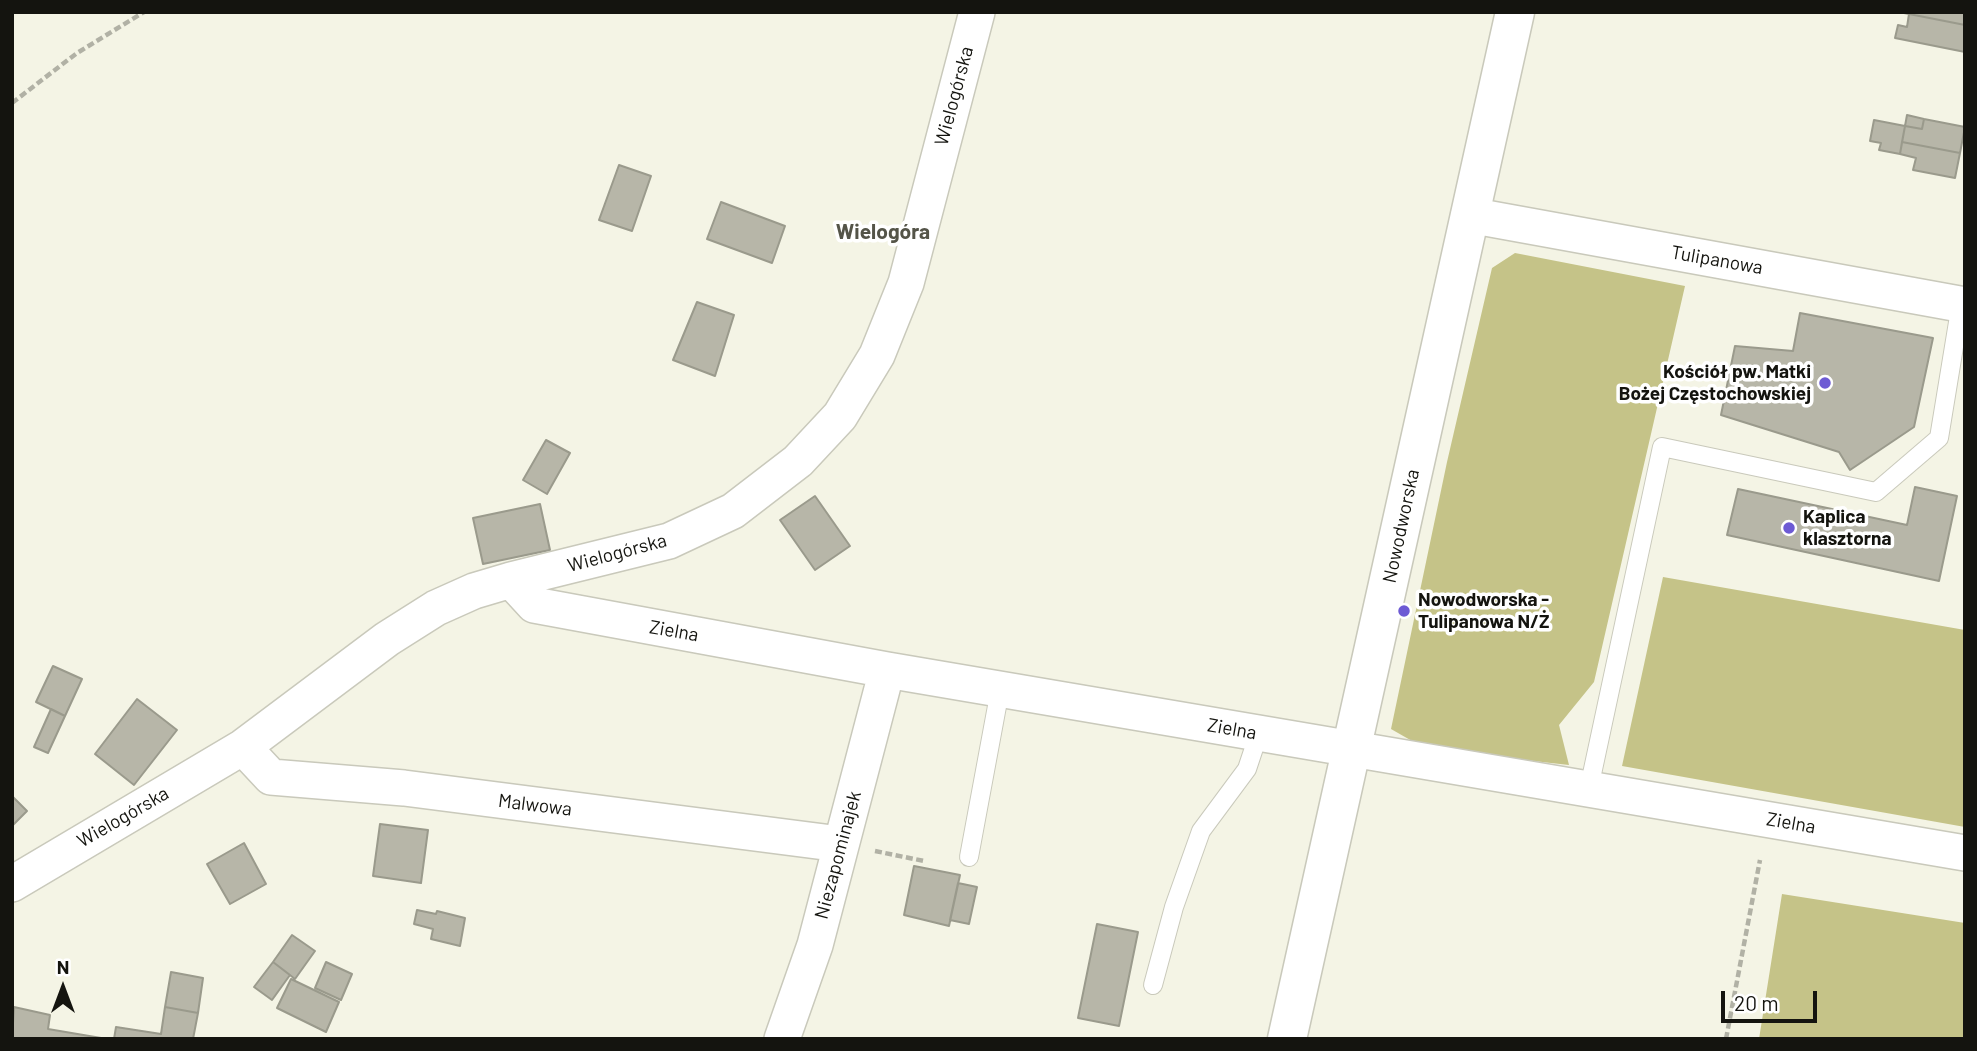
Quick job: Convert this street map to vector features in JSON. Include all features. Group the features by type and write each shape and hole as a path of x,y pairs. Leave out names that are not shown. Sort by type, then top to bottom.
{"street":[{"name":"Wielogórska","path":"12,884 243,747 387,639 436,608 474,591 511,580 669,541 733,511 798,461 840,416 877,355 906,283 977,12"},
{"name":"Nowodworska","path":"1287,1039 1515,12"},
{"name":"Tulipanowa","path":"1469,215 1964,299"},
{"name":"Zielna","path":"511,580 534,605 1000,690 1965,853"},
{"name":"Niezapominajek","path":"782,1039 815,945 887,670"},
{"name":"Malwowa","path":"243,747 271,777 404,788 840,844"}],"lane":[{"path":"1589,788 1662,447 1876,492 1939,438 1964,299"},
{"path":"969,857 1000,690"},
{"path":"1153,985 1174,907 1201,831 1247,769 1259,733"}],"path":[{"path":"12,103 77,53 144,12"},
{"path":"840,844 924,862"},
{"path":"1726,1039 1760,860"}],"shaded area":[{"path":"1515,253 1685,286 1594,682 1559,725 1569,765 1426,749 1391,729 1447,462 1492,268"},
{"path":"1663,577 1965,630 1965,827 1622,766"},
{"path":"1782,894 1965,923 1965,1039 1759,1039"}],"building":[{"path":"1904,12 1965,12 1965,25 1904,13"},
{"path":"1909,14 1965,25 1965,52 1895,38 1898,25 1907,27"},
{"path":"1907,115 1924,119 1922,129 1905,126"},
{"path":"1924,119 1965,127 1960,153 1902,142 1905,126 1922,129"},
{"path":"1874,120 1905,126 1900,154 1879,150 1881,143 1870,141"},
{"path":"1902,142 1960,153 1955,178 1913,170 1916,158 1900,154"},
{"path":"619,165 651,176 632,231 599,220"},
{"path":"721,202 785,226 772,263 707,239"},
{"path":"697,302 734,315 715,376 673,360"},
{"name":"Kościół pw. Matki Bożej Częstochowskiej","path":"1800,313 1933,338 1914,427 1850,470 1839,452 1721,415 1735,346 1793,351"},
{"path":"546,440 570,453 547,494 523,480"},
{"path":"1915,487 1957,496 1939,581 1727,535 1738,489 1907,525"},
{"path":"815,496 850,546 815,570 780,520"},
{"path":"540,504 550,550 483,564 473,518"},
{"path":"53,666 82,679 65,716 36,702"},
{"path":"137,699 177,730 134,785 95,754"},
{"path":"51,709 65,716 48,753 34,747"},
{"path":"12,796 27,811 12,826"},
{"path":"380,824 428,830 421,883 373,876"},
{"path":"244,843 266,884 230,904 207,864"},
{"path":"914,866 960,875 949,926 904,915"},
{"path":"958,883 977,887 969,924 950,920"},
{"path":"417,910 436,914 437,911 465,918 460,946 431,939 433,929 414,924"},
{"path":"1097,924 1138,932 1119,1026 1078,1018"},
{"path":"292,935 315,951 295,979 273,962"},
{"path":"273,962 290,975 272,1000 254,987"},
{"path":"326,962 352,974 341,1000 315,988"},
{"path":"171,972 203,978 198,1013 165,1007"},
{"path":"291,979 339,1002 326,1032 277,1008"},
{"path":"14,1007 50,1015 48,1029 107,1039 12,1039"},
{"path":"165,1007 198,1013 193,1039 114,1039 116,1027 161,1034"}],"place":[{"name":"Kościół pw. Matki Bożej Częstochowskiej","path":"1825,383"},
{"name":"Kaplica klasztorna","path":"1789,528"},
{"name":"Nowodworska - Tulipanowa N/Ż","path":"1404,611"}],"district":[{"name":"Wielogóra","path":"883,232"}]}
